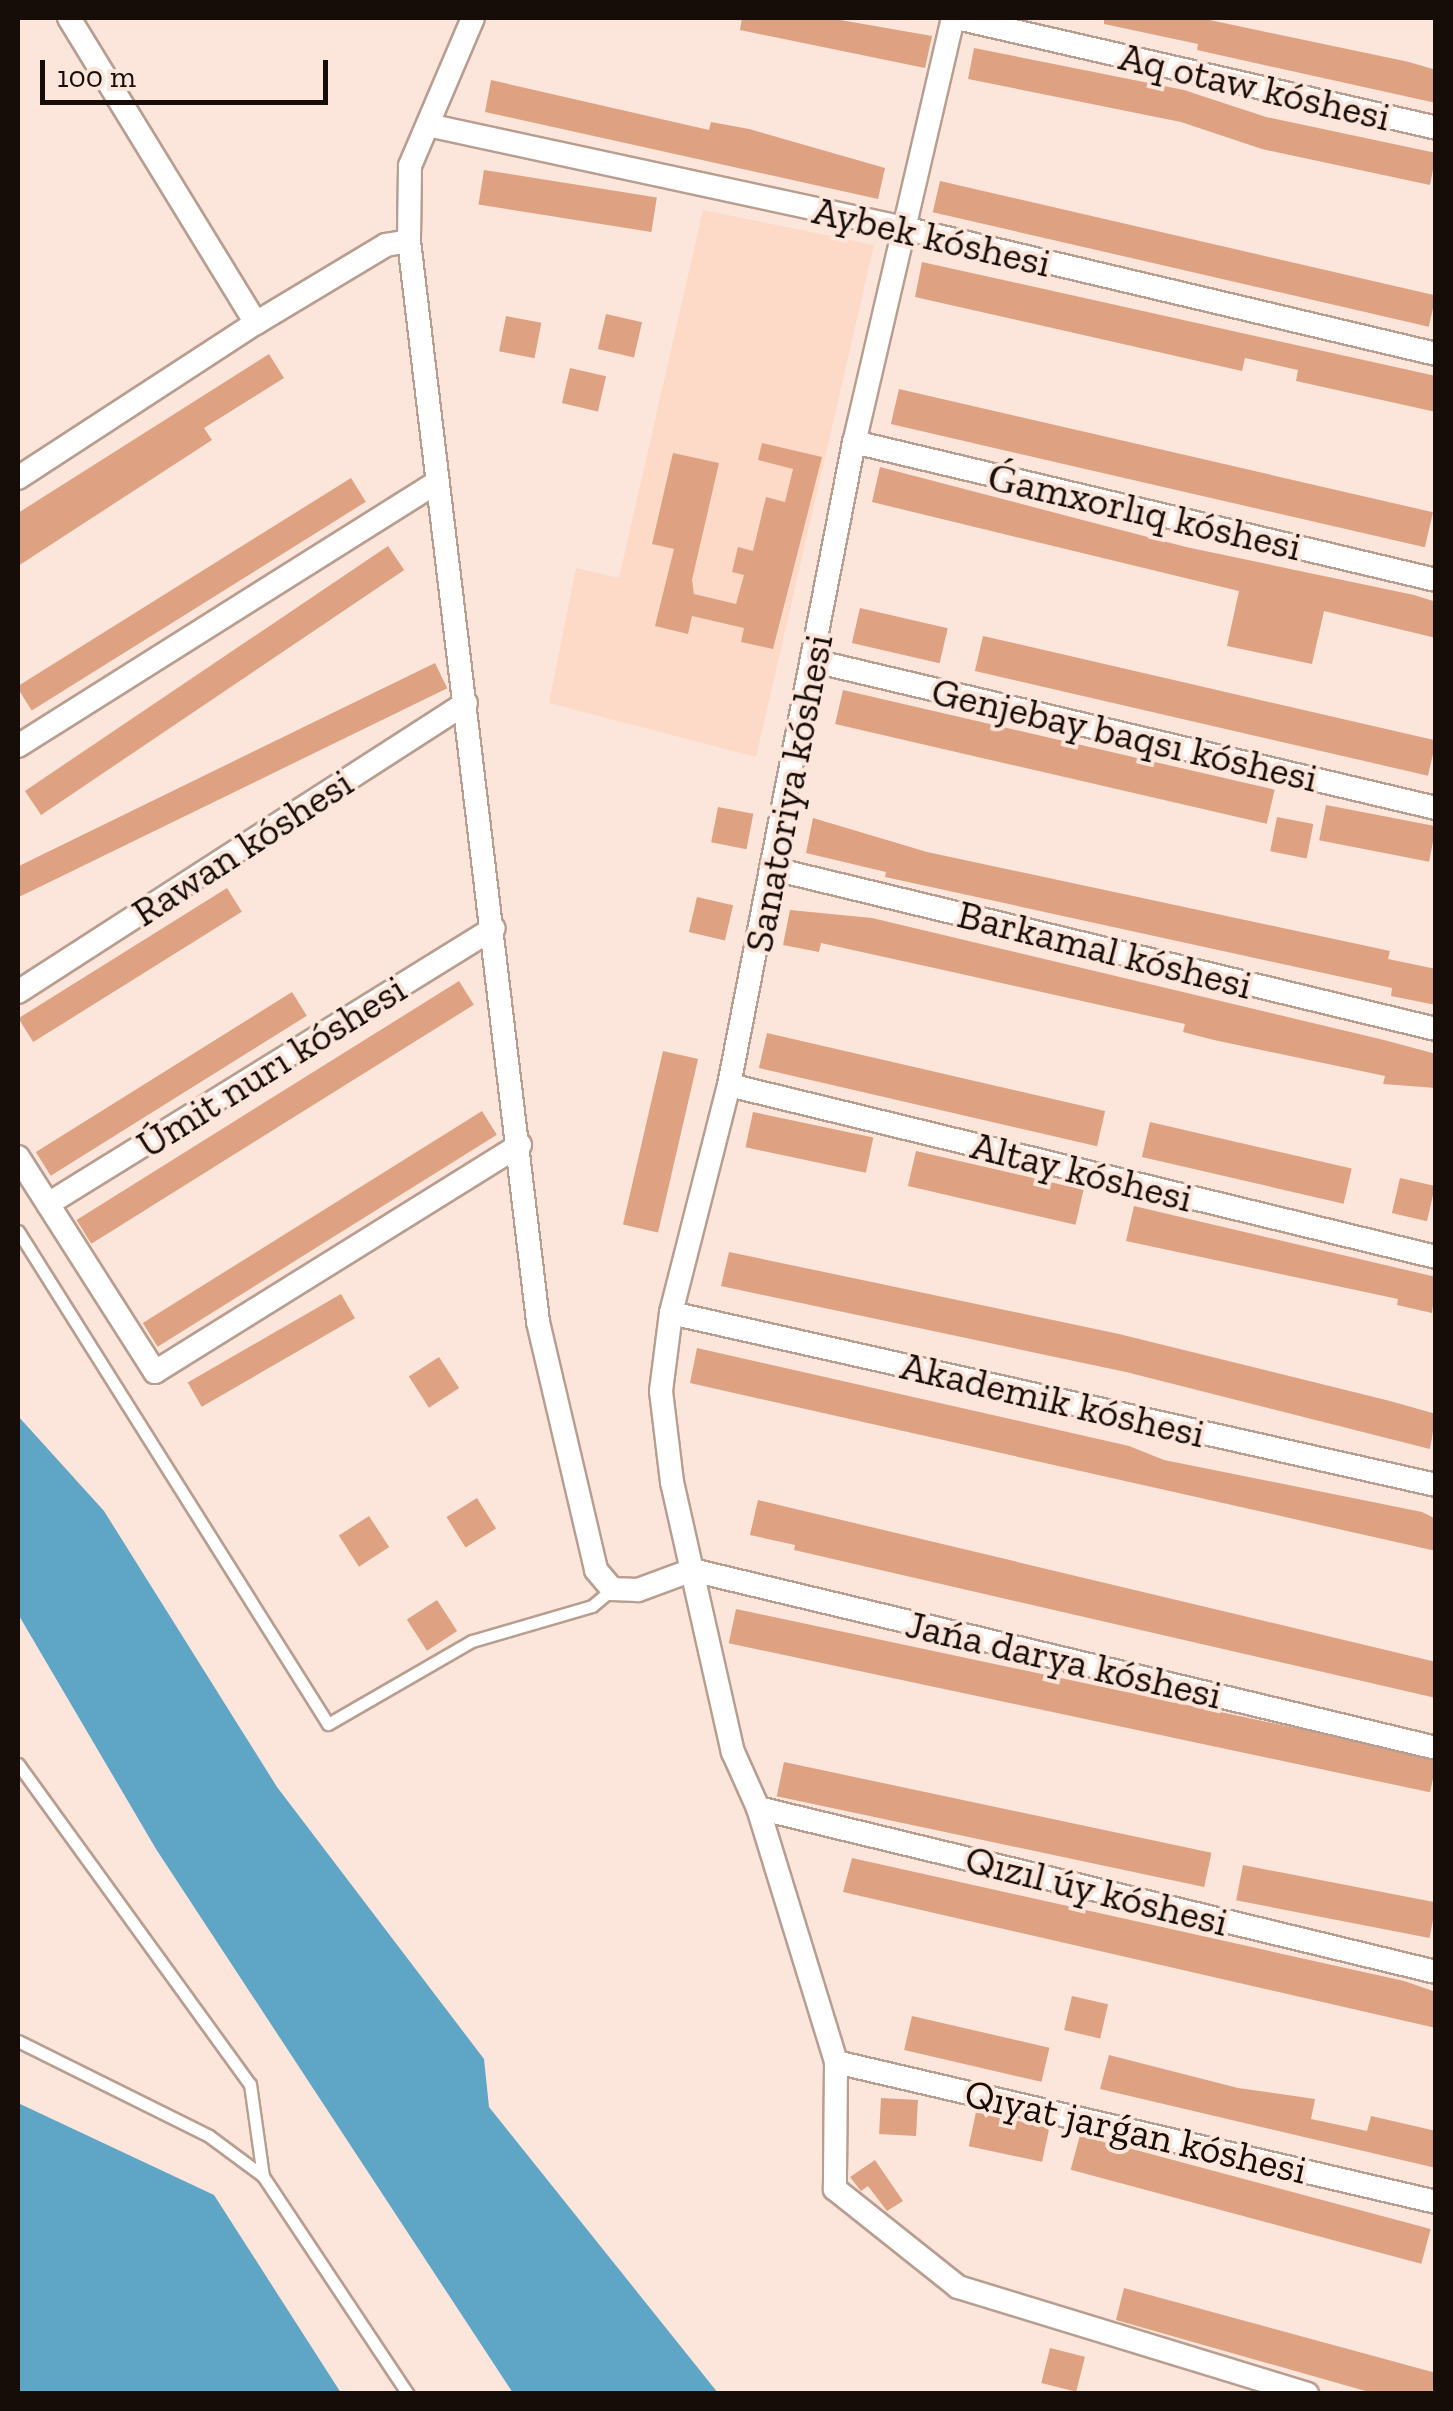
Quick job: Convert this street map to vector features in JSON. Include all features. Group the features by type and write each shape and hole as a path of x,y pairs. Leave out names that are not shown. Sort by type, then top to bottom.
{"street":[{"path":"68,18 256,323"},
{"path":"473,18 410,166 408,241 494,928 538,1322 596,1570 612,1589 638,1590 692,1570"},
{"name":"Aq otaw kóshesi","path":"955,18 1436,128"},
{"name":"Sanatoriya kóshesi","path":"955,18 854,442 774,870 729,1085 670,1313 661,1391 692,1570 733,1752 758,1808 836,2062 835,2189 958,2287 1307,2394"},
{"name":"Aybek kóshesi","path":"428,125 904,228 1436,354"},
{"path":"18,478 256,323 386,245 408,241"},
{"name":"Ǵamxorlıq kóshesi","path":"854,442 1436,580"},
{"path":"18,746 438,482"},
{"name":"Genjebay baqsı kóshesi","path":"814,661 1436,808"},
{"name":"Rawan kóshesi","path":"18,992 466,703"},
{"name":"Barkamal kóshesi","path":"774,870 1436,1029"},
{"name":"Úmit nurı kóshesi","path":"48,1204 494,928"},
{"name":"Altay kóshesi","path":"729,1085 1436,1256"},
{"path":"18,1156 155,1372 520,1145"},
{"name":"Akademik kóshesi","path":"670,1313 1436,1485"},
{"name":"Jańa darya kóshesi","path":"692,1570 1436,1748"},
{"name":"Qızıl úy kóshesi","path":"758,1808 1436,1972"},
{"name":"Qıyat jarǵan kóshesi","path":"836,2062 1436,2202"}],"lane":[{"path":"18,1230 328,1724 472,1641 592,1606 612,1589"},
{"path":"18,1764 250,2084 263,2176"},
{"path":"18,2041 209,2136 263,2176 408,2394"}],"shaded area":[{"path":"703,210 874,245 756,757 549,703 576,568 619,578"}],"water":[{"path":"18,1416 104,1511 277,1787 484,2059 489,2107 718,2393 513,2393 156,1849 18,1614"},
{"path":"18,2103 214,2195 341,2393 18,2393"}],"building":[{"path":"742,18 829,18 932,36 925,68 740,30"},
{"path":"1104,18 1200,18 1409,62 1436,70 1436,103 1197,50 1198,44 1104,24"},
{"path":"974,48 1184,90 1266,117 1436,153 1430,185 1262,149 1181,122 968,79"},
{"path":"491,80 709,130 711,122 749,129 885,168 878,199 485,112"},
{"path":"484,170 657,197 651,232 479,205"},
{"path":"940,181 1436,296 1429,327 933,212"},
{"path":"922,262 1436,376 1436,412 1296,381 1298,370 1245,358 1242,371 915,297"},
{"path":"606,314 642,322 634,357 598,349"},
{"path":"506,316 541,323 534,358 499,351"},
{"path":"269,354 284,378 204,428 212,440 18,566 18,513"},
{"path":"570,368 606,376 598,411 562,403"},
{"path":"899,389 1433,512 1425,547 891,424"},
{"path":"762,443 822,457 773,649 741,642 744,628 692,616 688,634 655,626 674,549 652,544 673,453 719,463 692,580 694,594 736,604 744,575 732,572 738,547 753,551 766,497 785,502 793,469 758,460"},
{"path":"880,467 1186,547 1414,595 1436,602 1436,638 1324,611 1312,664 1227,646 1239,591 872,502"},
{"path":"351,478 366,502 32,711 18,686"},
{"path":"388,546 404,570 41,815 25,791"},
{"path":"860,608 948,628 940,663 852,643"},
{"path":"983,636 1436,741 1428,776 975,671"},
{"path":"435,663 447,688 18,898 18,866"},
{"path":"843,690 1275,790 1267,824 835,724"},
{"path":"1326,805 1436,826 1429,862 1319,840"},
{"path":"718,807 753,814 746,849 711,842"},
{"path":"1277,817 1313,824 1307,858 1270,851"},
{"path":"813,818 927,852 1390,951 1388,959 1436,969 1436,1005 1391,996 1392,988 885,877 886,872 806,853"},
{"path":"227,888 242,912 33,1042 18,1018"},
{"path":"697,897 733,905 725,940 689,932"},
{"path":"790,910 872,918 1436,1054 1436,1088 1383,1084 1385,1076 1183,1032 1185,1024 821,943 819,952 783,945"},
{"path":"459,981 474,1005 91,1244 77,1220"},
{"path":"292,992 307,1016 51,1176 36,1152"},
{"path":"767,1033 1105,1111 1097,1146 759,1068"},
{"path":"663,1051 698,1059 658,1233 623,1224"},
{"path":"482,1111 497,1135 158,1347 143,1323"},
{"path":"753,1112 873,1138 866,1173 746,1147"},
{"path":"1150,1122 1352,1169 1344,1204 1142,1157"},
{"path":"916,1151 1084,1190 1075,1225 908,1186"},
{"path":"1400,1178 1435,1186 1427,1221 1392,1213"},
{"path":"1134,1206 1436,1277 1432,1313 1397,1305 1398,1299 1126,1241"},
{"path":"729,1252 1119,1334 1390,1401 1436,1414 1430,1449 1126,1372 721,1286"},
{"path":"341,1294 355,1318 202,1407 188,1382"},
{"path":"697,1348 1129,1446 1164,1460 1422,1512 1436,1519 1436,1551 690,1383"},
{"path":"439,1357 459,1388 429,1408 409,1377"},
{"path":"477,1498 496,1529 466,1548 446,1517"},
{"path":"758,1500 1436,1662 1436,1698 794,1550 795,1545 750,1535"},
{"path":"369,1516 389,1547 359,1567 339,1536"},
{"path":"437,1600 457,1631 427,1651 407,1620"},
{"path":"736,1609 1436,1758 1430,1792 729,1643"},
{"path":"784,1762 1211,1853 1204,1887 777,1796"},
{"path":"852,1858 1404,1981 1436,1992 1436,2028 843,1892"},
{"path":"1243,1865 1436,1903 1430,1938 1236,1900"},
{"path":"1072,1996 1108,2004 1100,2038 1064,2030"},
{"path":"912,2016 1049,2048 1042,2082 904,2050"},
{"path":"1109,2055 1238,2088 1315,2099 1311,2119 1367,2131 1371,2116 1436,2131 1436,2168 1100,2089"},
{"path":"881,2098 918,2100 916,2136 879,2134"},
{"path":"976,2112 1049,2128 1042,2162 969,2146"},
{"path":"1080,2135 1431,2229 1421,2264 1071,2170"},
{"path":"875,2160 903,2201 887,2211 868,2186 861,2191 850,2177"},
{"path":"1124,2288 1436,2373 1432,2394 1376,2394 1116,2320"},
{"path":"1050,2348 1085,2357 1076,2392 1041,2383"}]}
